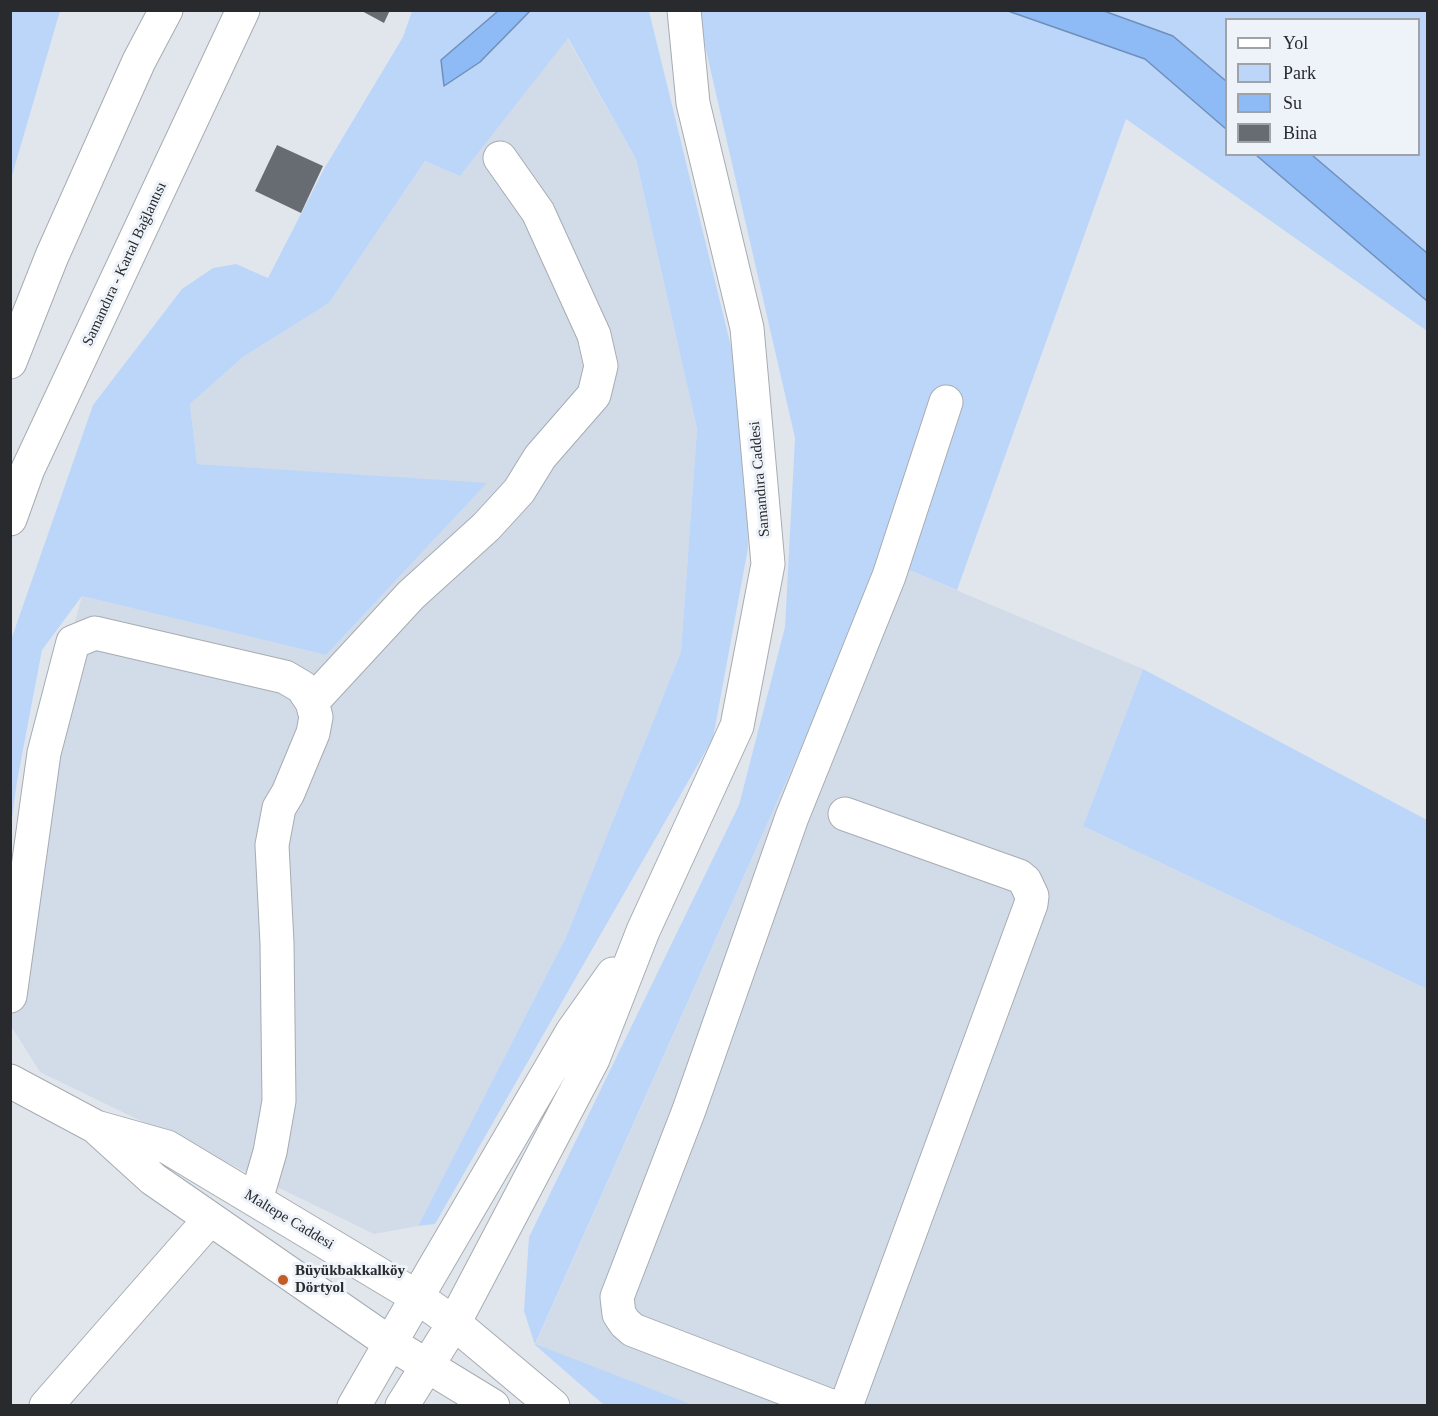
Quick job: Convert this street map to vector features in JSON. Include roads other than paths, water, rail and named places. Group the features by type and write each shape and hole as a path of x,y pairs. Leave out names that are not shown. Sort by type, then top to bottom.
{"main road":[{"path":"10,362 52,256 139,61 166,10"},
{"name":"Samandıra - Kartal Bağlantısı","path":"10,519 28,469 243,10"},
{"name":"Samandıra Caddesi","path":"643,931 738,726 768,564 747,328 693,103 684,10"},
{"path":"312,702 411,595 493,520 519,491 540,457 594,395 601,366 594,335 538,212 500,158"},
{"path":"831,1406 633,1330 619,1314 617,1298 689,1110 792,817 889,576 946,402"},
{"path":"10,996 44,753 73,642 95,633 285,677 302,687 312,702 316,717 313,733 288,794 279,808 272,845 277,943 279,1101 270,1152 256,1200"},
{"path":"845,814 1019,876 1029,888 1032,896 1031,904 846,1406"},
{"path":"354,1406 572,1032 643,931"},
{"path":"402,1406 454,1323 593,1059 643,931"},
{"name":"Maltepe Caddesi","path":"10,1082 96,1127 167,1147 256,1200 417,1297 454,1323 553,1406"},
{"name":"Maltepe Caddesi","path":"96,1127 153,1179 390,1343 493,1406"},
{"path":"46,1406 210,1219"}],"water":[{"path":"498,11 530,11 480,62 444,86 441,60"},
{"path":"1008,11 1104,11 1173,36 1225,80 1225,128 1145,59"},
{"path":"1257,156 1313,156 1427,253 1427,301"}],"place":[{"name":"Büyükbakkalköy Dörtyol","path":"283,1280"}]}
